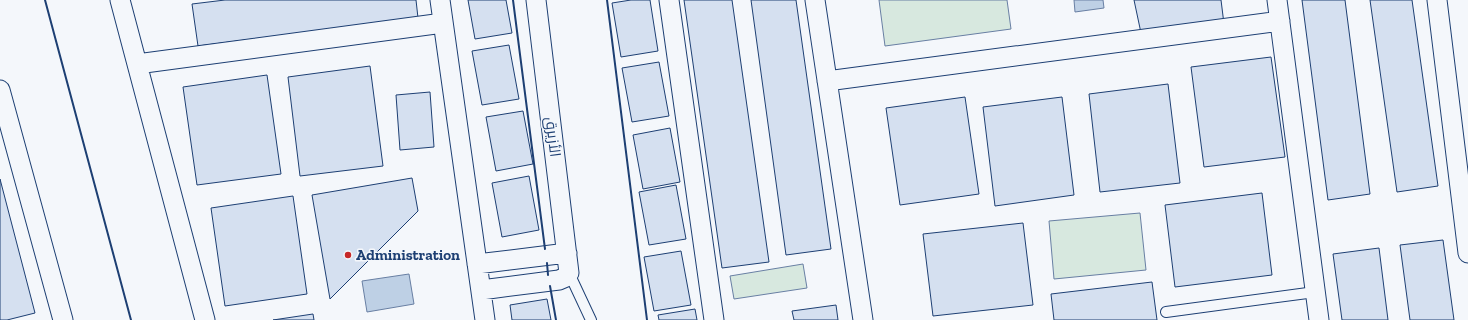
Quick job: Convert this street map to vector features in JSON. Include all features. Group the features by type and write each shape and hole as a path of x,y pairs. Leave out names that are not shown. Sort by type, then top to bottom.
{"street":[{"path":"120,0 205,320"},
{"path":"440,0 485,320"},
{"name":"الأزيرق","path":"536,0 569,273"},
{"path":"669,0 714,320"},
{"path":"815,0 863,320"},
{"path":"1277,0 1319,320"},
{"path":"1438,0 1468,253"},
{"path":"827,81 1280,21"},
{"path":"137,64 444,23"},
{"path":"0,90 63,320"},
{"path":"478,264 567,253"},
{"path":"481,290 559,280 566,278 569,273"}],"lane":[{"path":"569,273 591,320"},
{"path":"1166,312 1315,292"}],"shaded area":[{"path":"879,0 1007,0 1011,29 885,46"},
{"path":"1140,213 1146,270 1054,279 1049,221"},
{"path":"803,264 807,288 734,299 730,276"}],"water":[{"path":"1074,0 1103,0 1104,8 1075,12"},
{"path":"409,274 414,304 367,312 362,281"}],"building":[{"path":"225,0 416,0 418,18 198,46 192,4"},
{"path":"468,0 506,0 512,33 475,39"},
{"path":"631,0 650,0 658,51 621,57 612,3"},
{"path":"684,0 732,0 769,262 722,268"},
{"path":"751,0 796,0 831,249 786,255"},
{"path":"1134,0 1221,0 1224,24 1141,33"},
{"path":"1302,0 1345,0 1370,194 1328,200"},
{"path":"1370,0 1412,0 1438,186 1397,192"},
{"path":"509,45 519,99 482,105 472,51"},
{"path":"1271,57 1285,157 1204,167 1191,67"},
{"path":"659,62 669,116 632,122 622,68"},
{"path":"370,66 383,166 300,176 288,77"},
{"path":"267,75 281,174 197,185 183,87"},
{"path":"1168,84 1180,183 1100,192 1089,94"},
{"path":"430,92 434,147 400,150 396,95"},
{"path":"965,97 979,194 900,205 886,108"},
{"path":"1062,97 1074,195 995,206 983,107"},
{"path":"523,111 533,164 496,171 486,117"},
{"path":"670,128 680,182 643,189 633,135"},
{"path":"529,176 539,230 502,237 492,183"},
{"name":"Administration","path":"412,178 418,211 330,299 312,195"},
{"path":"0,179 35,313 7,320 0,320"},
{"path":"676,185 686,239 649,245 639,192"},
{"path":"1262,193 1272,275 1175,287 1165,205"},
{"path":"293,196 307,294 225,306 211,208"},
{"path":"1023,223 1033,305 933,316 923,234"},
{"path":"1443,240 1454,320 1410,320 1400,245"},
{"path":"1379,248 1388,320 1342,320 1333,254"},
{"path":"681,251 691,305 654,311 644,257"},
{"path":"1152,282 1157,320 1054,320 1051,294"},
{"path":"547,299 551,320 512,320 510,305"},
{"path":"836,305 838,320 794,320 792,311"},
{"path":"695,309 697,320 659,320 658,315"},
{"path":"313,314 314,320 273,320"}],"wall":[{"path":"45,0 131,320"},
{"path":"513,0 545,249"},
{"path":"607,0 647,320"},
{"path":"547,263 548,275"},
{"path":"550,286 556,320"}],"place":[{"name":"Administration","path":"348,255"}]}
